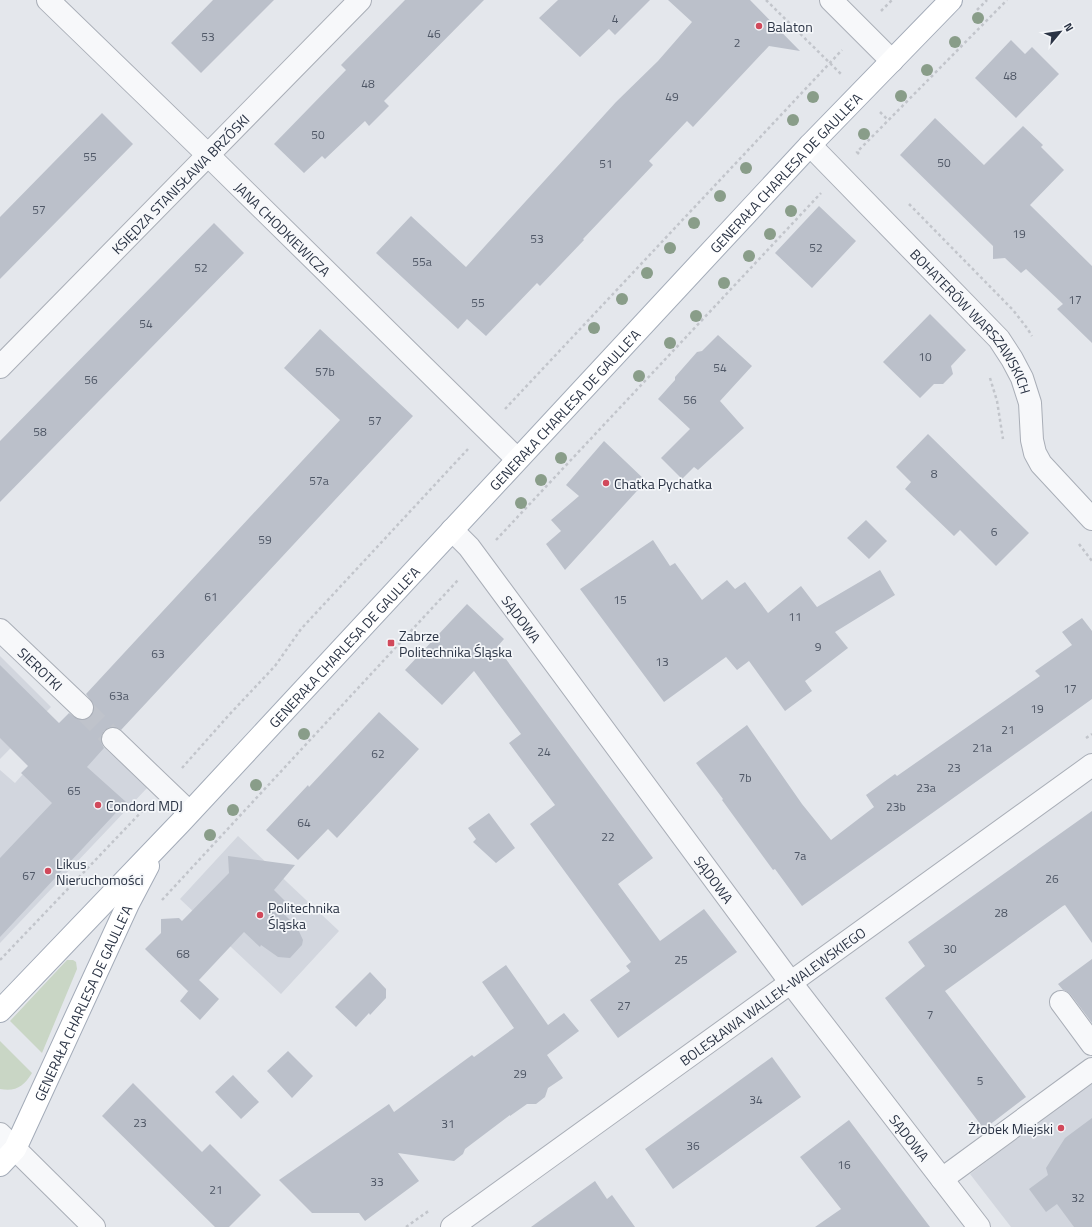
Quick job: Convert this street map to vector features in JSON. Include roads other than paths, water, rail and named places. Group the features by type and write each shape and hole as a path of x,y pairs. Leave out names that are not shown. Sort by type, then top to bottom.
{"main road":[{"name":"GENERAŁA CHARLESA DE GAULLE'A","path":"0,1011 185,817 810,145 951,0"},
{"name":"GENERAŁA CHARLESA DE GAULLE'A","path":"0,1165 15,1149 128,904 148,866 185,817"}],"street":[{"name":"JANA CHODKIEWICZA","path":"48,0 517,459"},
{"name":"KSIĘDZA STANISŁAWA BRZÓSKI","path":"0,367 360,0"},
{"path":"831,0 892,61"},
{"name":"BOHATERÓW WARSZAWSKICH","path":"810,145 999,339 1022,378 1030,403 1034,453 1041,464 1092,519"},
{"name":"SĄDOWA","path":"452,530 469,548 485,552 791,982 979,1227"},
{"name":"SIEROTKI","path":"0,630 82,708"},
{"path":"113,739 164,789 185,817"},
{"name":"BOLESŁAWA WALLEK-WALEWSKIEGO","path":"452,1227 1092,765"},
{"path":"1061,1002 1092,1044"},
{"path":"942,1179 1092,1069"},
{"path":"0,1134 94,1227"}],"tunnel":[{"path":"82,708 113,739"}],"place":[{"name":"Balaton","path":"759,26"},
{"name":"Chatka Pychatka","path":"606,483"},
{"name":"Zabrze Politechnika Śląska","path":"391,643"},
{"name":"Condord MDJ","path":"98,805"},
{"name":"Likus Nieruchomości","path":"48,871"},
{"name":"Politechnika Śląska","path":"260,915"},
{"name":"Żłobek Miejski","path":"1061,1128"}]}
